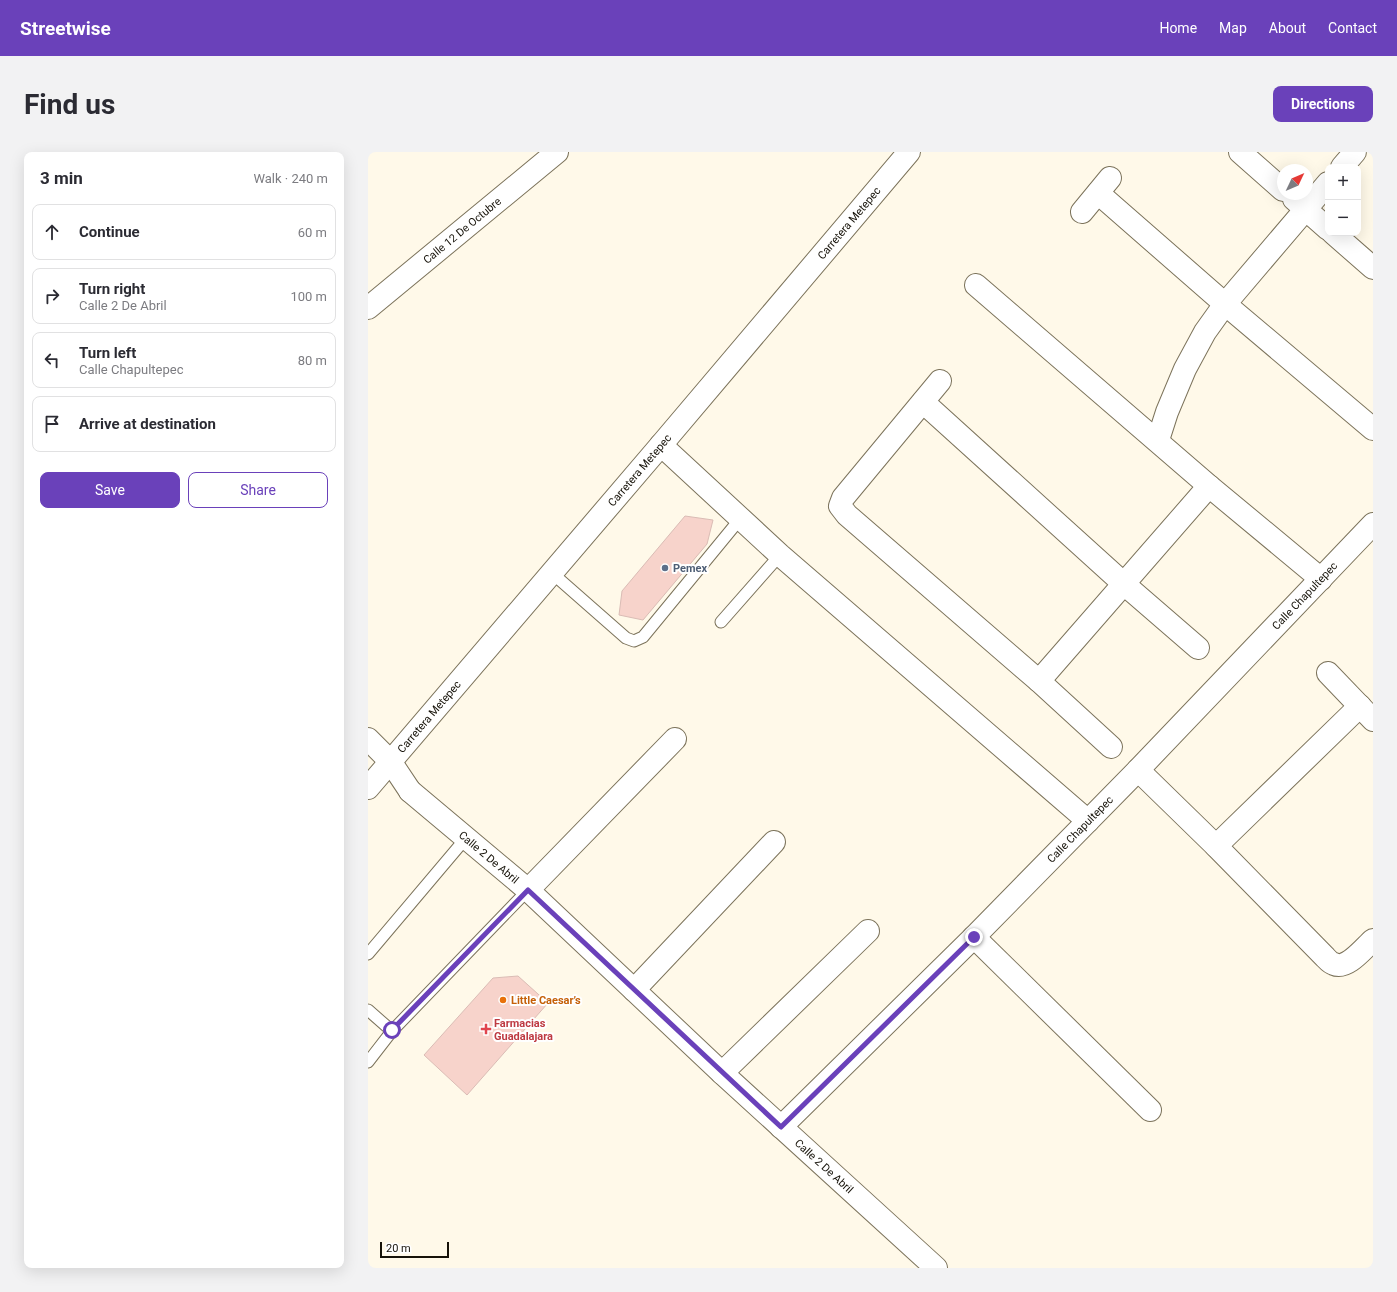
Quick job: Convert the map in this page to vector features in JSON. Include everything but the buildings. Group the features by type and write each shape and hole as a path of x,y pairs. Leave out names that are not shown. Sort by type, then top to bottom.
{"street":[{"name":"Calle 12 De Octubre","path":"368,308 556,152"},
{"name":"Carretera Metepec","path":"370,781 390,761 662,445 909,152"},
{"path":"1240,152 1277,185"},
{"path":"1345,164 1355,152"},
{"path":"1082,212 1104,186 1225,304 1373,429"},
{"path":"1158,440 1184,369 1205,332 1225,304 1325,186"},
{"path":"1295,200 1325,226"},
{"path":"1336,236 1373,268"},
{"path":"976,285 1158,440 1209,486 1321,579"},
{"path":"940,382 843,498 840,506 847,515 1039,681 1111,747"},
{"path":"923,402 1124,584 1198,648"},
{"path":"662,445 780,555 1088,821"},
{"path":"1039,681 1209,486"},
{"name":"Calle Chapultepec","path":"781,1127 974,937 1088,821 1373,524"},
{"path":"1216,846 1366,713 1328,673"},
{"name":"Calle 2 De Abril","path":"368,739 390,761 410,790 528,890 722,1073 936,1268"},
{"path":"528,890 675,739"},
{"path":"1138,770 1216,846 1324,956 1334,964 1341,966 1348,963 1373,940"},
{"name":"Calle 2 De Abril","path":"370,781 410,790"},
{"path":"634,990 774,842"},
{"path":"722,1073 868,931"},
{"path":"974,937 1150,1110"}],"lane":[{"path":"552,573 626,638 634,641 643,637 740,519"},
{"path":"721,622 780,555"},
{"path":"368,954 466,838"},
{"path":"368,1062 392,1030 528,890"},
{"path":"368,1010 392,1030"}],"place":[{"name":"Pemex","path":"665,568"},
{"name":"Little Caesar’s","path":"503,1000"},
{"name":"Farmacias Guadalajara","path":"486,1029"}],"route":[{"path":"392,1030 528,890 781,1127 974,937"}]}
